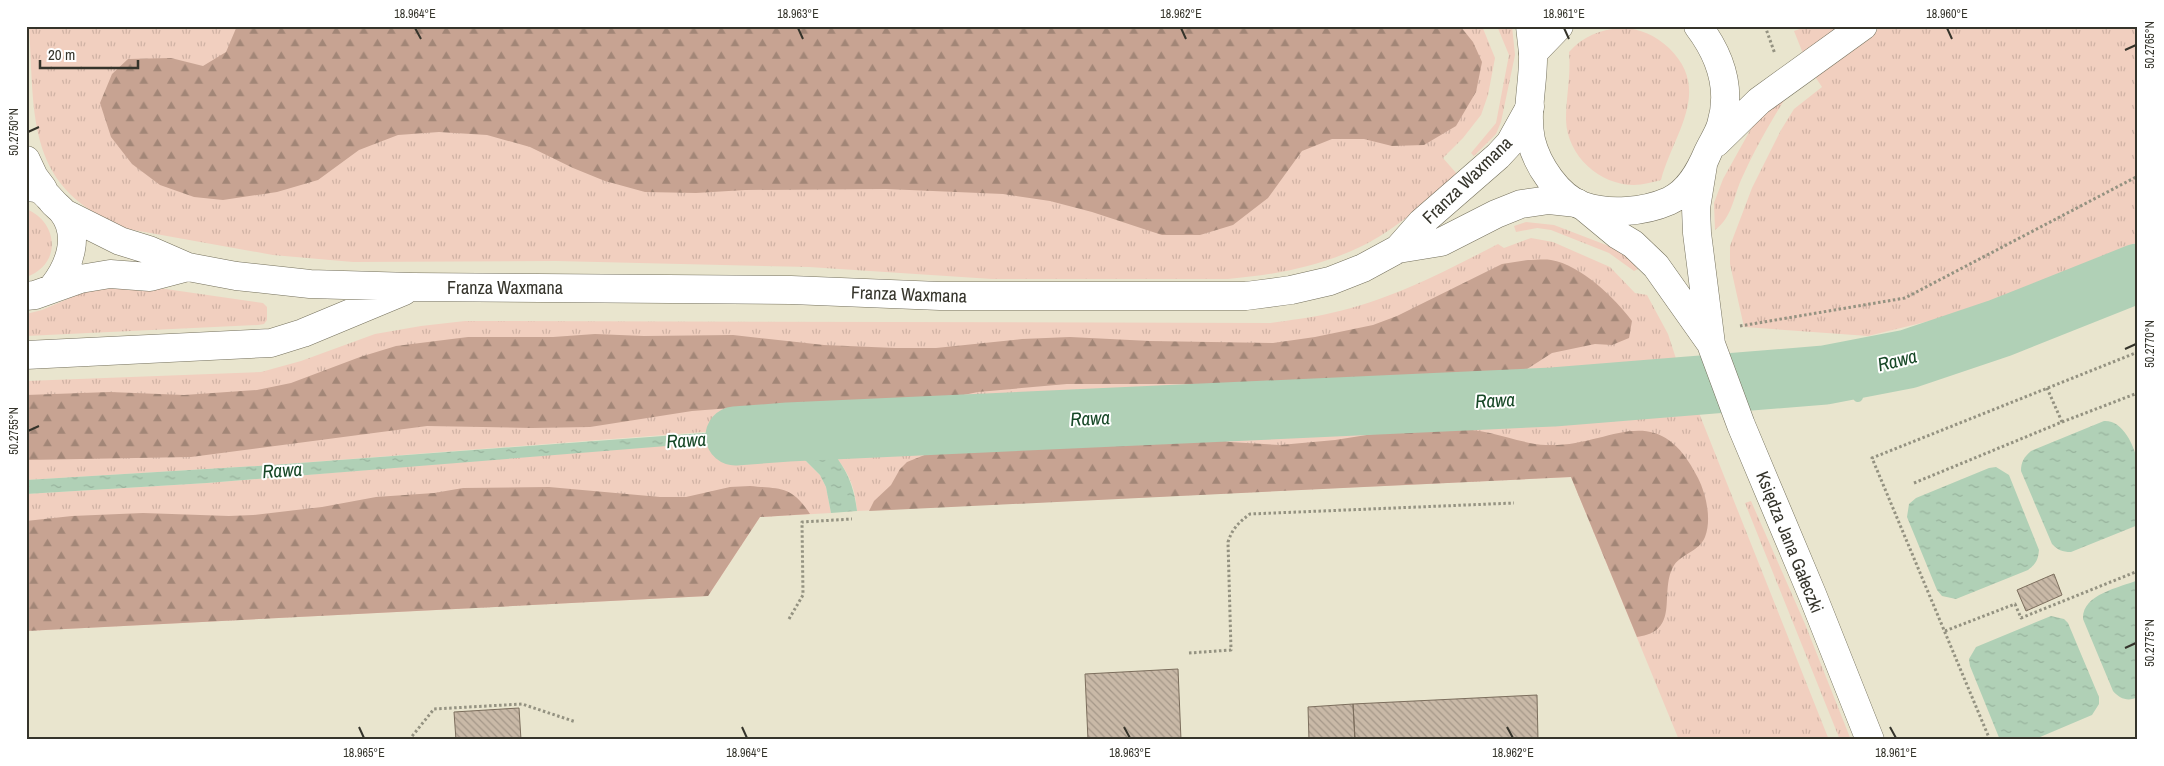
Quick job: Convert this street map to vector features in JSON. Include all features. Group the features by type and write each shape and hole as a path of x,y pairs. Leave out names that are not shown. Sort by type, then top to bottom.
{"street":[{"path":"1530,26 1534,73 1530,107"},
{"path":"1533,53 1559,26"},
{"path":"1698,26 1714,50 1722,72 1725,94 1721,124 1706,158"},
{"path":"1706,158 1741,117 1863,26"},
{"name":"Franza Waxmana","path":"1398,249 1421,223 1498,156 1510,143 1530,107"},
{"name":"Księdza Jana Gałeczki","path":"1530,107 1529,123 1536,155 1553,182 1618,235 1633,244 1656,266 1711,344"},
{"name":"Franza Waxmana","path":"188,267 236,276 310,284 412,287 627,287 791,290 940,296 1219,297 1269,293 1330,281 1363,268 1398,249 1441,242 1496,214 1521,204 1549,200 1618,211 1635,210 1670,201 1694,179 1706,158"},
{"name":"Księdza Jana Gałeczki","path":"1706,158 1696,208 1697,233 1711,344 1741,426 1812,594 1870,740"},
{"path":"26,160 34,177 34,188 64,213 120,241 149,250 188,267"},
{"path":"53,287 63,274 72,248 70,229 64,213"},
{"path":"26,296 35,295 53,287 87,278 110,274 150,277 188,267"},
{"path":"26,355 271,343 303,334 412,287"}],"path":[{"path":"1765,26 1770,42"},
{"path":"1739,326 1905,298 2138,176"},
{"path":"1990,740 1872,458 2138,352"},
{"path":"2047,388 2062,422"},
{"path":"1914,483 2062,422 2135,394 2138,395"},
{"path":"1189,653 1231,650 1228,542 1231,532 1238,523 1250,514 1514,503"},
{"path":"789,619 803,595 802,522 852,519"},
{"path":"1945,631 2015,604 2021,618 2138,571"},
{"path":"409,740 434,709 522,704 576,722"}],"green space":[{"path":"29,26 1482,26 1495,58 1488,95 1481,115 1463,138 1443,158 1457,174 1399,223 1360,247 1328,260 1296,269 1228,279 992,279 809,267 556,261 353,262 273,255 128,229 94,213 70,194 53,172 42,148 36,121"},
{"path":"237,26 1460,26 1473,42 1482,62 1476,92 1456,126 1424,145 1392,146 1364,139 1332,139 1302,151 1268,198 1233,225 1200,235 1162,235 1092,212 1050,201 1003,194 886,189 745,190 696,193 645,192 605,181 530,147 487,135 439,132 398,135 359,150 318,180 277,192 223,200 194,197 160,185 132,164 111,137 100,103 112,74 128,59 171,58 203,66 226,52"},
{"path":"1497,26 1512,26 1515,55 1501,122 1496,134 1474,156 1471,153 1496,123 1509,55"},
{"path":"1808,26 1838,26 1828,38 1804,56 1794,31"},
{"path":"1882,26 2138,26 2138,242 1962,313 1868,336 1744,327 1730,264 1730,246 1752,188 1781,130 1794,109 1822,87 1814,75"},
{"path":"1620,28 1641,31 1664,43 1682,64 1688,80 1689,97 1686,113 1661,180 1634,185 1621,184 1609,180 1588,166 1572,145 1566,120 1569,52 1574,46 1592,35"},
{"path":"1787,96 1751,158 1729,213 1715,230 1714,203 1723,179 1752,127 1761,117"},
{"path":"26,209 37,215 45,223 52,243 51,254 46,263 38,271 26,277"},
{"path":"1526,222 1554,225 1614,248 1624,253 1638,269 1634,271 1609,253 1551,230 1537,228 1516,232 1514,226"},
{"path":"1531,238 1553,242 1610,267 1635,293 1647,295 1668,334 1680,371 1618,380 1252,407 892,420 756,428 273,465 26,480 26,381 261,372 301,361 375,334 465,321 1270,323 1323,315 1374,301 1437,275 1498,244 1504,248"},
{"path":"1528,260 1548,260 1562,263 1585,275 1607,293 1632,321 1629,338 1612,345 1595,344 1552,353 1524,371 1502,377 1396,381 1295,397 1245,394 1192,384 1067,384 978,392 944,399 862,407 818,403 781,410 744,407 692,411 590,427 427,426 191,457 26,460 26,395 110,392 184,395 257,390 291,383 360,357 396,346 468,337 553,337 595,334 644,336 733,335 824,345 895,348 936,348 1022,339 1070,337 1150,341 1273,343 1315,337 1373,325 1397,316 1502,264"},
{"path":"145,286 263,303 267,307 267,320 264,324 258,325 26,336 26,314 42,310 93,288"},
{"path":"1695,403 1829,740 1679,740 1571,477 857,511 850,479 831,451 857,440 1228,427 1444,414"},
{"path":"1449,428 1485,432 1546,445 1569,444 1630,431 1648,431 1666,438 1682,453 1698,478 1703,491 1708,515 1707,530 1702,542 1673,567 1669,578 1664,619 1659,627 1651,633 1637,637 1571,477 869,511 874,501 891,485 900,469 907,462 932,452 1091,446 1150,439 1211,438 1230,442 1280,445 1373,434"},
{"path":"755,438 756,446 792,450 806,461 820,475 826,487 831,513 760,517 708,596 26,631 26,494 207,483"},
{"path":"750,486 784,490 791,493 810,514 760,517 708,596 26,631 26,521 72,516 143,513 253,515 322,507 376,497 434,493 463,488 549,487 660,497 686,497 730,487"},
{"path":"1751,501 1805,624 1851,740 1840,740 1745,503"}],"water":[{"path":"2104,421 2111,422 2122,429 2127,435 2136,456 2139,477 2138,525 2071,552 2063,551 2052,544 2021,471 2022,462 2031,451"},
{"path":"810,425 835,455 847,474 855,497 857,511 831,513 826,487 820,475 806,461 792,450 755,446 754,439 207,483 26,494 26,480 273,465"},
{"path":"1996,467 2009,475 2039,550 2035,564 2028,570 1956,599 1942,596 1937,590 1907,517 1909,504 1916,498 1989,468"},
{"path":"2138,580 2138,697 2128,699 2121,698 2113,691 2083,619 2084,610 2088,603 2095,598 2112,589"},
{"path":"2051,616 2064,619 2068,623 2099,697 2099,704 2092,715 2033,740 2000,740 1970,666 1969,659 1976,647"}],"building":[{"path":"2054,574 2062,595 2026,611 2017,590"},
{"path":"1178,669 1181,740 1088,740 1085,674"},
{"path":"1537,695 1538,740 1355,740 1353,704"},
{"path":"1353,704 1355,740 1309,740 1308,707"},
{"path":"519,708 521,740 456,740 454,712"}],"waterway":[{"name":"Rawa","path":"735,436 1553,397 1825,375 1908,359 2000,328 2138,273"},
{"path":"1825,375 1835,377 1844,382 1858,397"}]}
